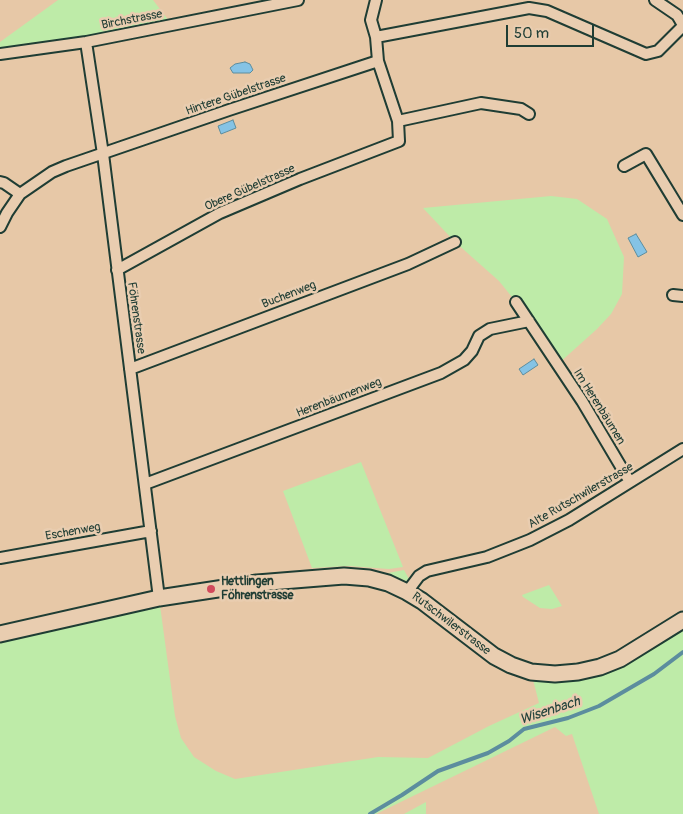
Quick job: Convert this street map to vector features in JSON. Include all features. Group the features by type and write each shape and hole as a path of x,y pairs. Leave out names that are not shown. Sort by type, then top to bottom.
{"street":[{"name":"Birchstrasse","path":"0,54 86,42 298,0"},
{"path":"376,0 371,20 376,37 378,61 398,121 481,102 521,109 529,114"},
{"path":"376,37 529,8 547,11 646,54 658,51 683,26 681,13 655,0"},
{"name":"Föhrenstrasse","path":"86,42 146,484 159,598"},
{"name":"Hintere Gübelstrasse","path":"20,194 52,172 228,110 378,61"},
{"name":"Obere Gübelstrasse","path":"117,270 220,213 300,179 399,141 398,121"},
{"path":"624,166 646,154 683,215"},
{"path":"0,182 20,194 0,227"},
{"name":"Buchenweg","path":"130,369 408,264 455,242"},
{"name":"Im Herenbäumen","path":"516,302 582,401 630,482"},
{"name":"Herenbäumenweg","path":"146,484 441,373 464,360 472,351 480,336 490,329 529,321"},
{"name":"Alte Rutschwilerstrasse","path":"407,592 426,571 487,557 530,540 569,520 683,449"},
{"name":"Eschenweg","path":"0,558 151,531"},
{"name":"Rutschwilerstrasse","path":"0,634 159,598 257,583 344,576 369,578 388,583 422,601 494,656 511,665 531,672 555,674 578,672 600,667 620,659 683,620"}],"green space":[{"path":"58,0 153,0 172,25 0,54 0,42"},
{"path":"551,196 577,199 607,219 624,257 622,294 611,314 558,364 516,302 499,281 455,242 423,208"},
{"path":"361,462 403,567 389,569 349,566 312,568 283,491"},
{"path":"404,570 409,579 406,581 388,573"},
{"path":"549,585 562,606 552,609 540,608 522,595"},
{"path":"159,598 175,716 181,738 194,757 216,771 235,779 378,757 428,758 489,726 539,703 531,672 578,672 683,620 683,814 599,814 572,734 566,736 555,727 376,814 0,814 0,634"},
{"path":"426,802 426,814 404,814"}],"water":[{"path":"245,62 250,64 253,70 250,73 233,73 230,68 235,64"},
{"path":"233,120 236,128 221,134 218,126"},
{"path":"636,234 647,252 638,257 628,238"},
{"path":"534,359 538,365 523,375 519,369"}],"waterway":[{"name":"Wisenbach","path":"370,814 438,771 488,753 509,741 524,729 568,718 599,706 654,674 683,652"}],"place":[{"name":"Hettlingen Föhrenstrasse","path":"211,589"}]}
